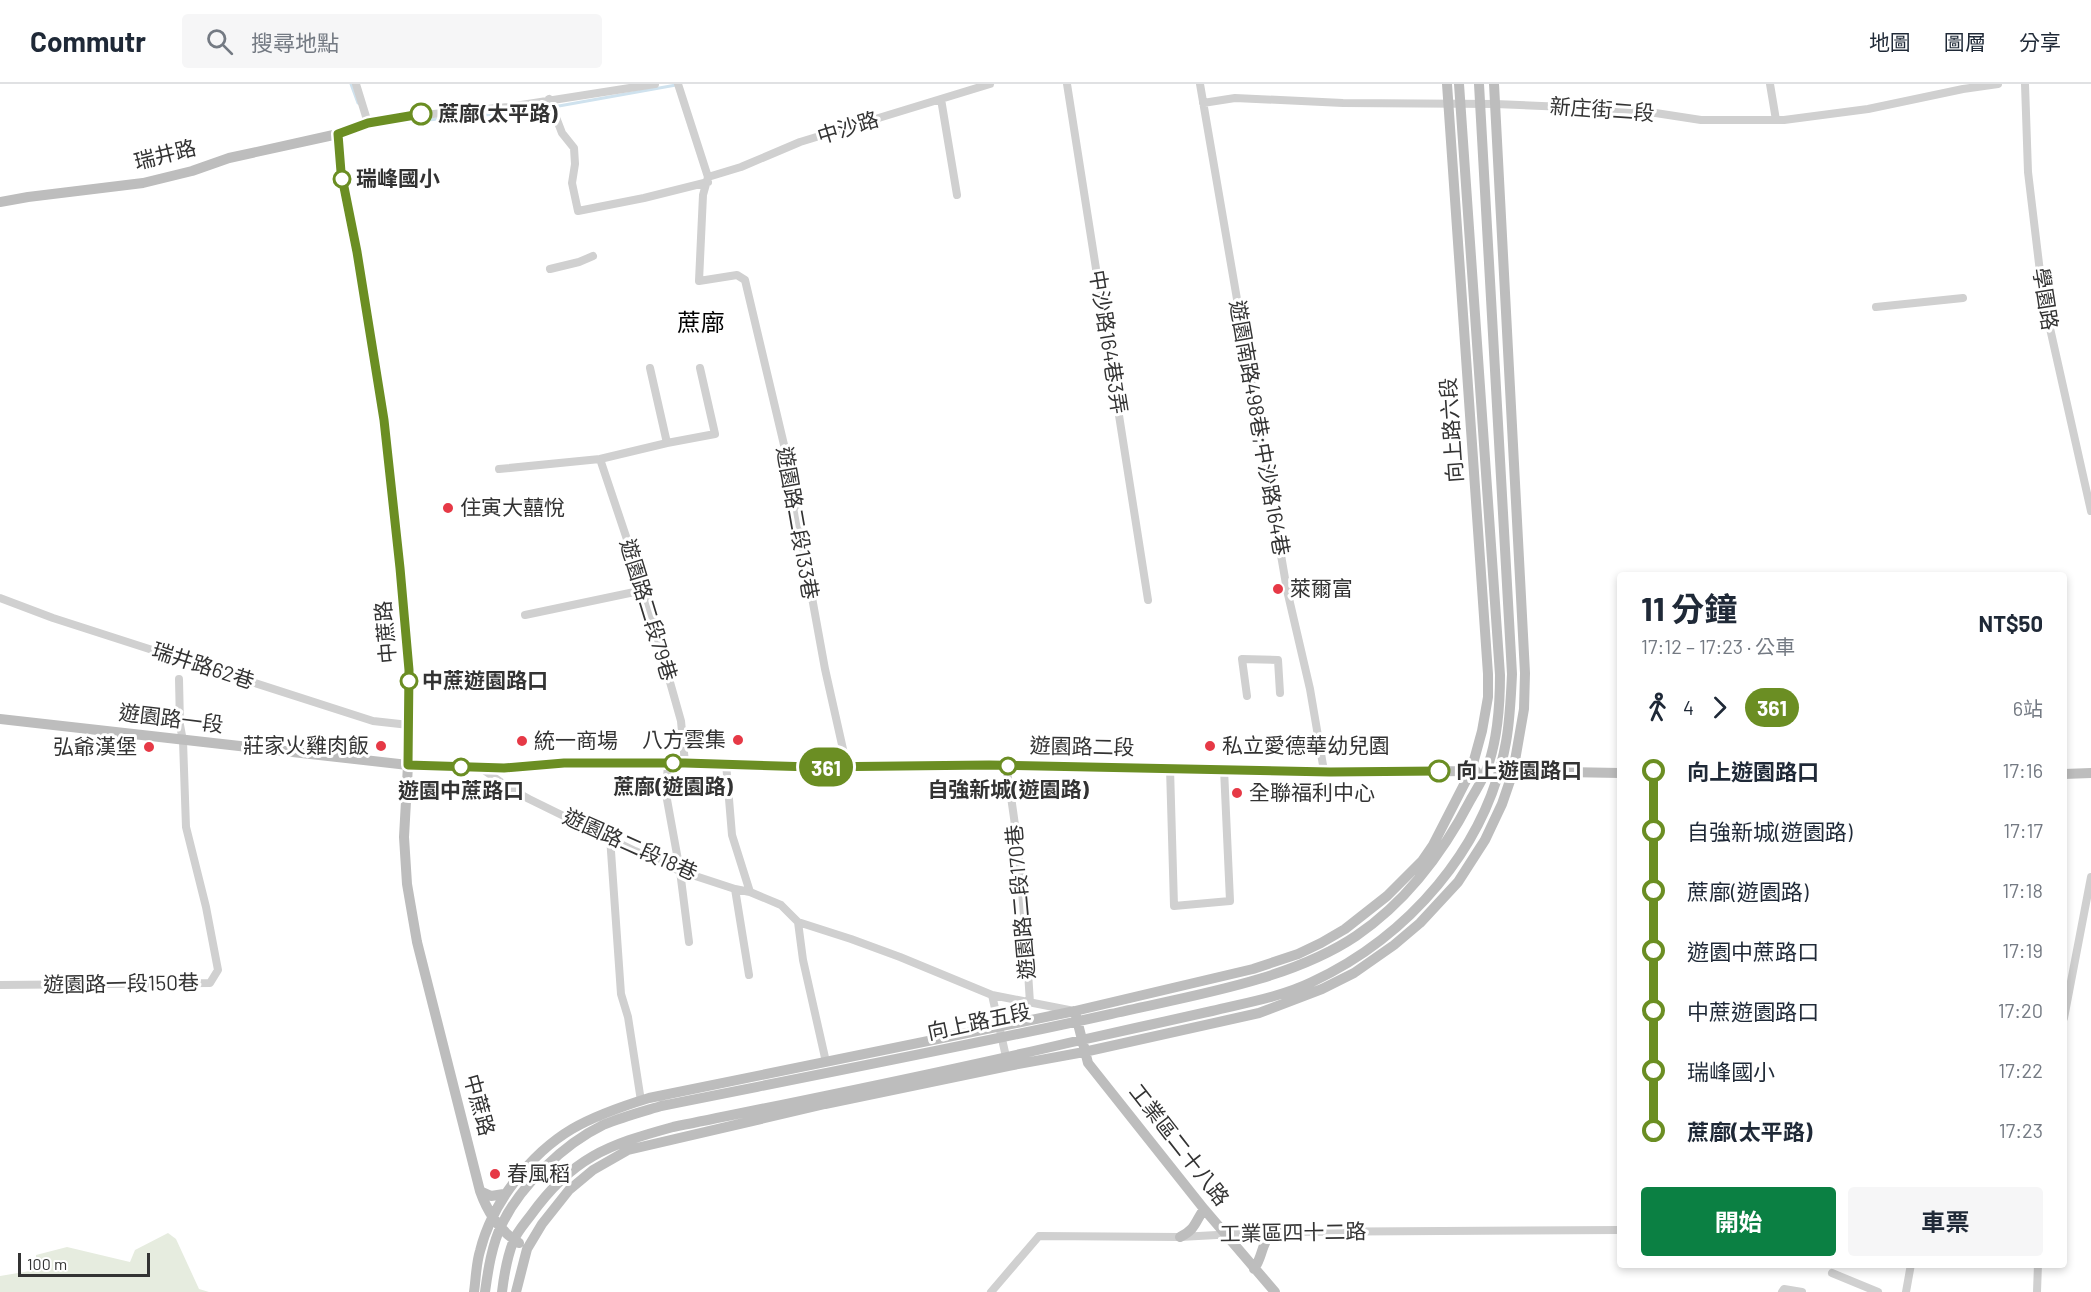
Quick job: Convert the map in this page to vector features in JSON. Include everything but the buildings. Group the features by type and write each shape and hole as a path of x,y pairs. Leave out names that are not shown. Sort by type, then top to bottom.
{"main road":[{"name":"向上路六段","path":"1447,84 1488,674 1488,696 1482,731 1471,771"},
{"name":"向上路六段","path":"1459,84 1500,675 1500,712 1486,770"},
{"path":"1479,84 1512,674 1506,743 1499,771"},
{"path":"1494,84 1525,673 1524,709 1513,772"},
{"name":"瑞井路","path":"0,202 143,183 229,159 338,134"},
{"name":"遊園路一段","path":"0,719 408,765"},
{"name":"遊園路二段","path":"408,765 504,768 564,763 726,763 848,767 1006,766 1324,771 1617,772"},
{"name":"中蔗路","path":"408,765 404,837 409,896 417,942 485,1207 513,1239 527,1249"},
{"name":"向上路五段","path":"474,1292 479,1253 492,1216 504,1194 555,1140 597,1117 641,1101 1000,1026 1077,1016 1186,997 1282,971 1327,953 1356,936 1395,904 1432,863 1456,827 1486,770"},
{"name":"向上路五段","path":"485,1292 493,1250 501,1226 510,1210 547,1164 579,1139 621,1118 661,1106 1002,1038 1253,969 1298,954 1345,929 1387,896 1422,861 1447,821 1471,771"},
{"name":"向上路五段","path":"516,1292 527,1249 542,1224 569,1190 593,1170 628,1150 1007,1062 1081,1040 1260,999 1311,983 1362,954 1411,915 1438,886 1473,834 1491,797 1499,771"},
{"name":"向上路五段","path":"502,1292 513,1239 541,1202 559,1181 584,1161 606,1148 627,1140 673,1127 1007,1062 1084,1052 1259,1012 1322,989 1354,973 1394,945 1420,923 1458,882 1485,840 1502,804 1513,772"},
{"path":"2067,774 2091,773"},
{"name":"工業區二十八路","path":"1077,1016 1088,1063 1204,1209 1275,1292"},
{"path":"480,1191 491,1196 504,1194"},
{"path":"1180,1237 1195,1226 1204,1209"},
{"path":"1254,1269 1261,1260 1264,1243 1274,1232"}],"street":[{"path":"356,84 368,123"},
{"path":"338,134 368,123 401,117 508,107 655,84"},
{"path":"678,84 708,180"},
{"name":"中沙路","path":"549,99 562,133 574,148 572,183 578,211 644,198 708,180 800,142 990,84"},
{"name":"中沙路164巷3弄","path":"1067,84 1148,600"},
{"name":"遊園南路498巷;中沙路164巷","path":"1200,84 1287,591 1312,699 1324,771"},
{"path":"1770,84 1776,120"},
{"name":"新庄街二段","path":"1203,103 1235,98 1343,103 1496,104 1636,110 1701,120 1776,120 1868,109 1962,86 1998,84"},
{"name":"學園路","path":"2025,84 2028,172 2043,297 2091,511"},
{"path":"941,99 957,195"},
{"name":"中蔗路","path":"338,134 341,172 357,252 384,420 409,670 408,765"},
{"name":"遊園路二段133巷","path":"708,180 703,195 699,282 737,276 745,280 785,449 825,669 848,767"},
{"path":"550,269 579,262 592,256"},
{"path":"1876,307 1963,298"},
{"path":"650,368 667,443"},
{"path":"500,469 600,459 715,434 700,368"},
{"name":"遊園路二段79巷","path":"600,459 644,590 681,721 685,763"},
{"path":"525,615 644,590"},
{"name":"瑞井路62巷","path":"0,598 53,618 373,721 409,725"},
{"path":"1247,696 1242,659 1278,660 1280,693"},
{"path":"179,679 180,725 183,741"},
{"name":"遊園路一段150巷","path":"0,985 210,983 218,970 206,907 186,827 183,741"},
{"path":"726,763 732,835 750,892"},
{"path":"668,764 666,794 680,871 688,942"},
{"name":"遊園路二段170巷","path":"1006,766 1025,921 1030,1003"},
{"name":"遊園路二段18巷","path":"479,767 529,799 680,871 735,890 750,892 781,905 798,922 852,939 992,995 1077,1016"},
{"path":"1170,768 1174,906 1230,901 1224,769"},
{"path":"610,837 621,994 628,1017 641,1101"},
{"path":"2067,1002 2091,877"},
{"path":"735,890 749,975"},
{"path":"798,922 803,960 826,1062"},
{"path":"992,995 1007,1062"},
{"name":"工業區四十二路","path":"991,1292 1039,1236 1180,1237 1274,1232 1617,1230"},
{"path":"1906,1292 1910,1268"},
{"path":"2037,1292 2038,1268"},
{"path":"1832,1273 1878,1292"},
{"path":"1782,1292 1784,1289 1802,1292"}],"shaded area":[{"path":"168,1233 176,1239 199,1289 209,1292 0,1292 0,1276 36,1270 36,1255 67,1247 130,1262 135,1250"}],"waterway":[{"path":"351,84 358,103"},
{"path":"382,124 531,111 676,85"}],"bus line":[{"name":"361","path":"421,114 368,123 338,134 341,172 357,252 384,420 409,670 408,765 504,768 564,763 726,763 812,767 989,765 1330,772 1439,771"}],"place":[{"name":"蔗廍(太平路)","path":"421,114"},
{"name":"瑞峰國小","path":"342,179"},
{"name":"住寅大囍悅","path":"448,508"},
{"name":"萊爾富","path":"1278,589"},
{"name":"中蔗遊園路口","path":"409,681"},
{"name":"八方雲集","path":"738,740"},
{"name":"統一商場","path":"522,741"},
{"name":"莊家火雞肉飯","path":"381,746"},
{"name":"私立愛德華幼兒園","path":"1210,746"},
{"name":"弘爺漢堡","path":"149,747"},
{"name":"蔗廍(遊園路)","path":"673,763"},
{"name":"自強新城(遊園路)","path":"1008,766"},
{"name":"遊園中蔗路口","path":"461,767"},
{"name":"向上遊園路口","path":"1439,771"},
{"name":"全聯福利中心","path":"1237,793"},
{"name":"春風稻","path":"495,1174"}],"district":[{"name":"蔗廍","path":"701,323"}]}
